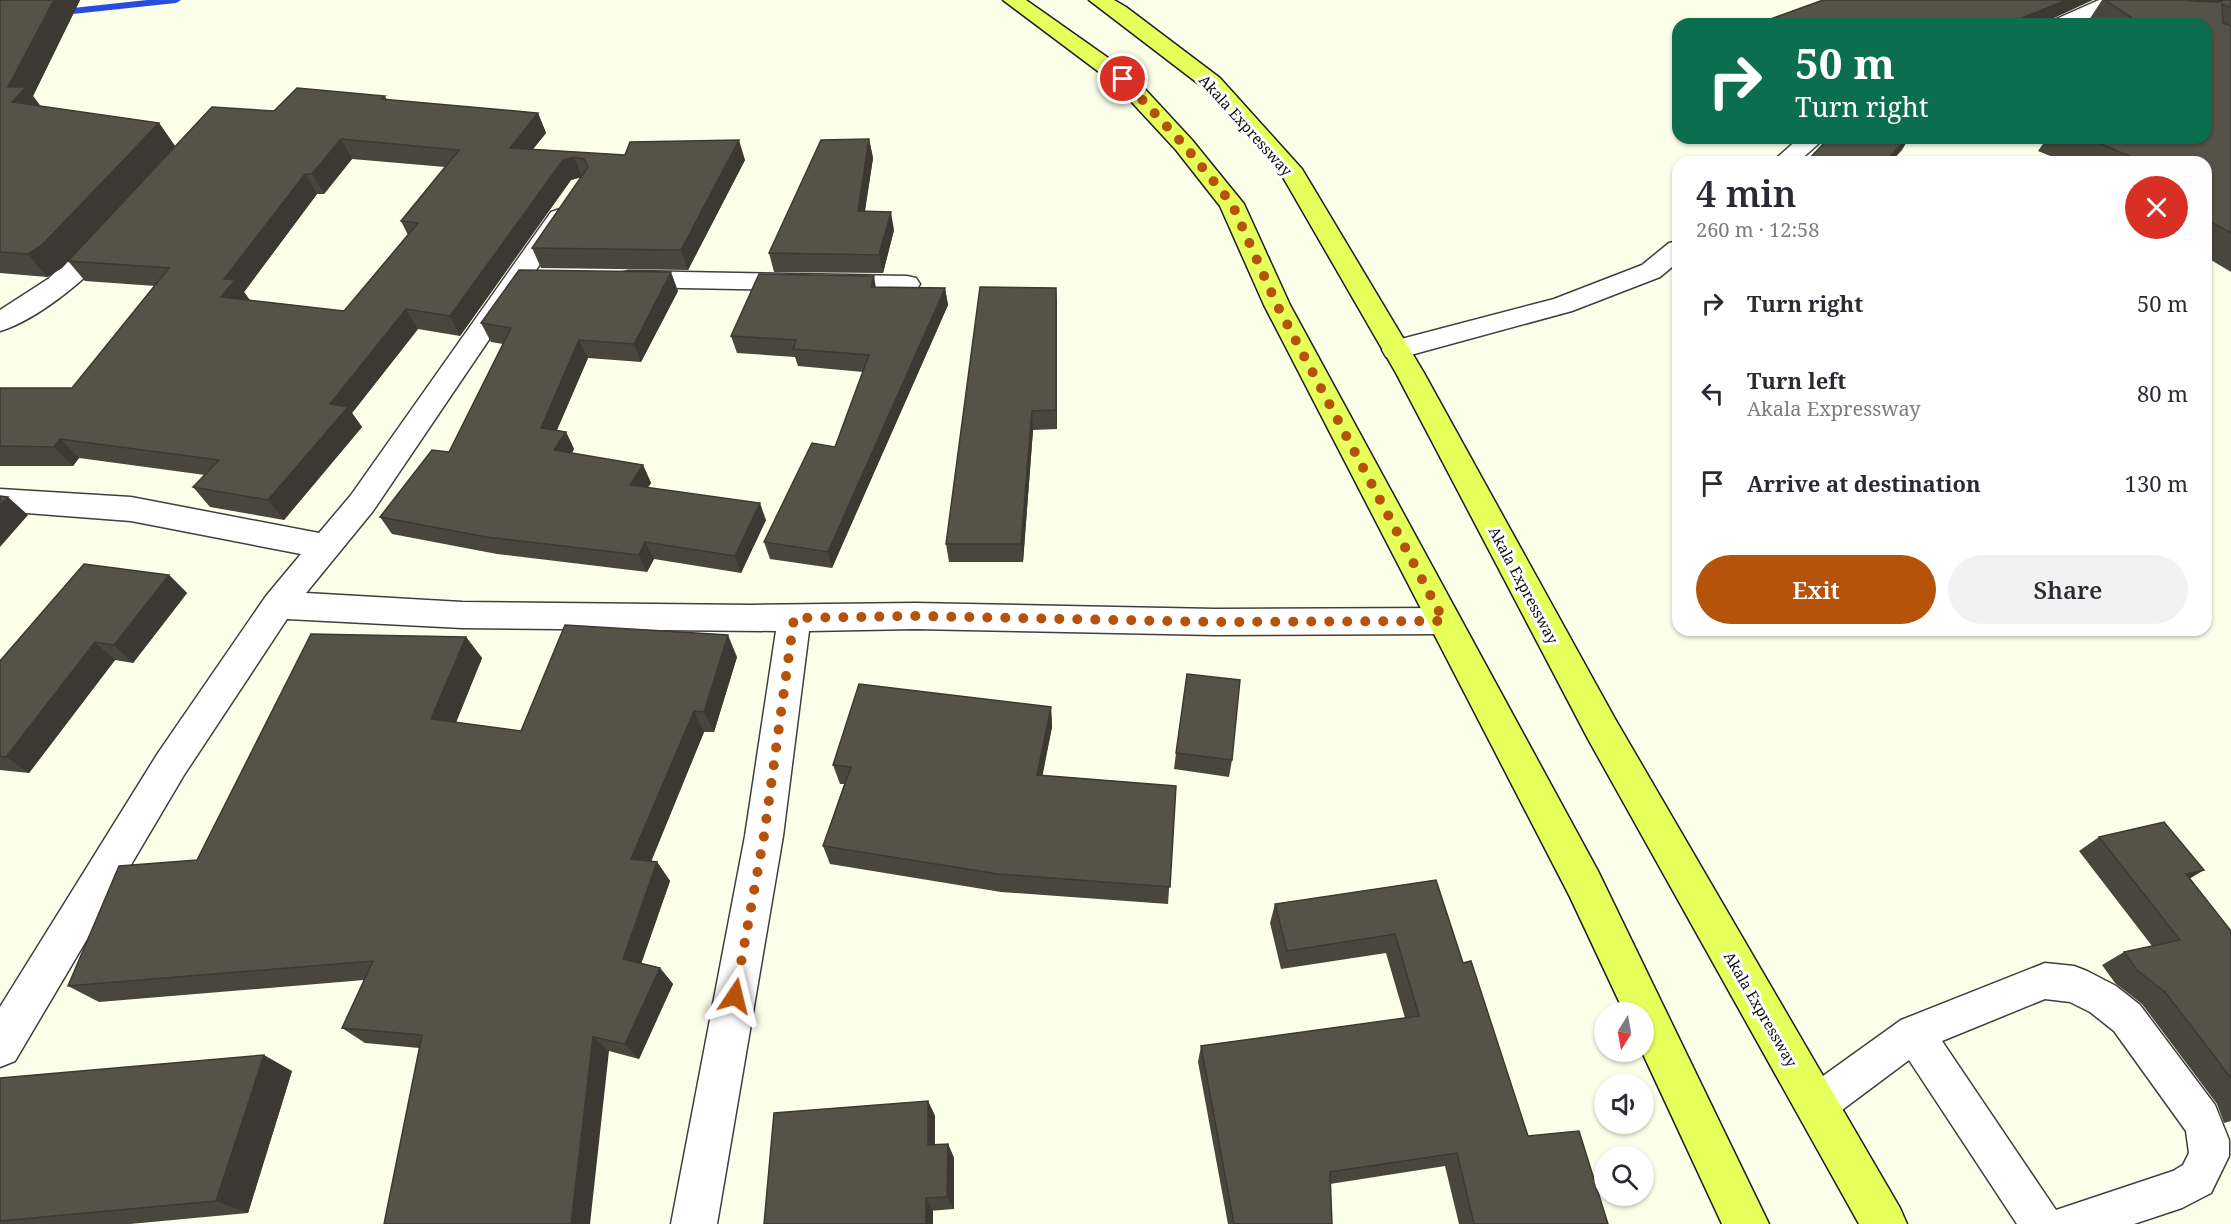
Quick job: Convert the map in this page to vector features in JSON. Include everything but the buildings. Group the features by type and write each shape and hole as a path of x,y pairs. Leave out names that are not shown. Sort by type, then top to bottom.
{"main road":[{"path":"1013,0 1123,79 1184,145 1232,204 1277,305 1584,884 1746,1224"},
{"name":"Akala Expressway","path":"1099,0 1119,11 1212,82 1290,169 1396,350 1601,728 1884,1224"}],"street":[{"path":"2075,18 2117,0"},
{"path":"1791,156 1806,144"},
{"path":"0,1046 171,764 278,605 362,503 530,278 576,195"},
{"path":"0,322 30,306 72,276 125,219"},
{"path":"1396,350 1563,305 1651,272 1672,254"},
{"path":"601,279 907,284"},
{"path":"0,500 131,509 326,547"},
{"path":"278,605 462,615 794,618 915,616 1215,622 1444,621"},
{"path":"694,1224 764,836 794,618"}],"lane":[{"path":"1816,1105 1914,1033 2045,981 2074,984 2089,991 2127,1018 2201,1119 2209,1140 2209,1156 2197,1179 2182,1188 2071,1224"},
{"path":"1914,1033 2042,1224"}],"waterway":[{"path":"54,13 176,0"}],"route":[{"path":"735,996 764,836 794,618 915,616 1215,622 1330,619 1444,621 1277,305 1232,204 1184,145 1123,79"}]}
